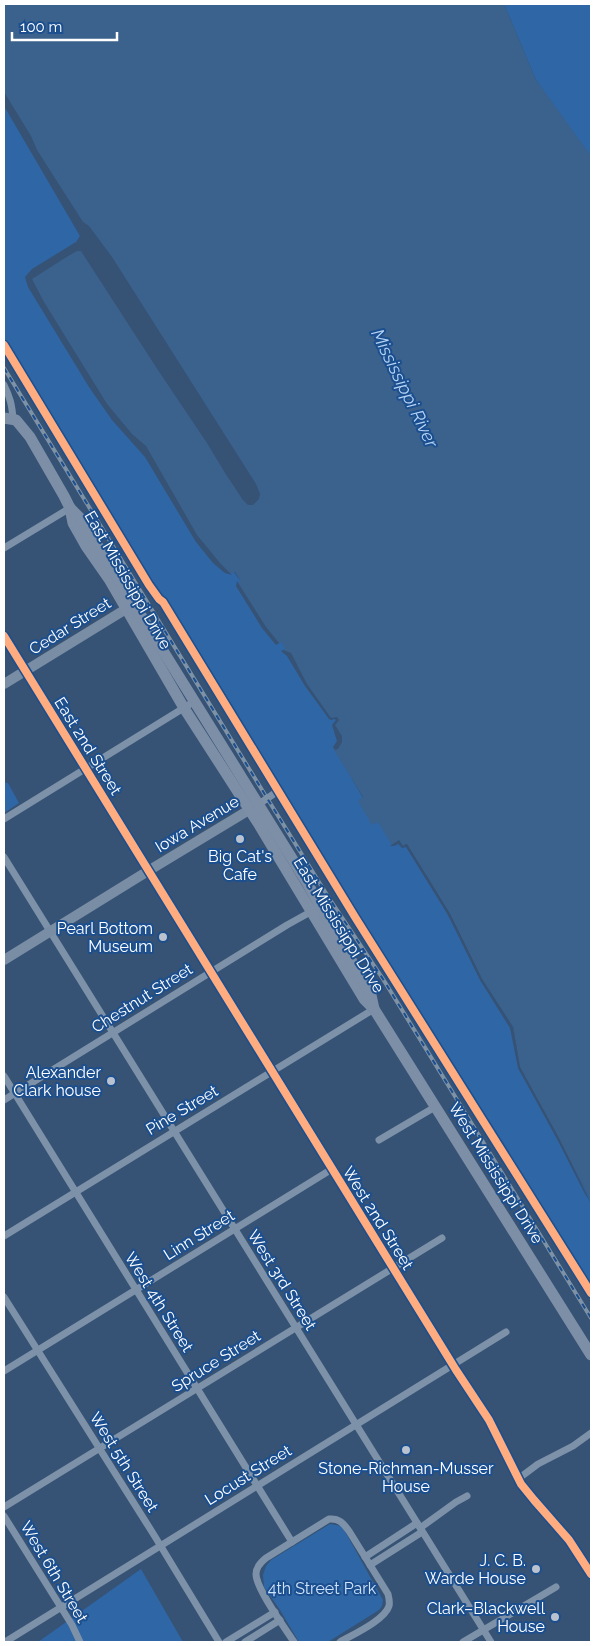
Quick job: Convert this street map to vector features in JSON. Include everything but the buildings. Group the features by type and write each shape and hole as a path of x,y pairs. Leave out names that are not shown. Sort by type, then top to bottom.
{"main road":[{"name":"East Mississippi Drive","path":"8,418 20,424 30,437 70,508 81,519 195,701 254,807 316,909 364,1000 374,1008"},
{"name":"East Mississippi Drive","path":"70,508 73,523 86,546 109,579 184,708 254,807"},
{"name":"West Mississippi Drive","path":"374,1008 591,1355"}],"street":[{"name":"East Mississippi Drive","path":"4,385 12,405 8,418"},
{"path":"4,548 70,508"},
{"name":"Cedar Street","path":"4,684 126,608"},
{"name":"East 2nd Street","path":"4,636 148,871"},
{"path":"4,819 195,701"},
{"name":"Iowa Avenue","path":"4,960 254,807 278,790"},
{"name":"West 3rd Street","path":"4,857 491,1642"},
{"name":"West 2nd Street","path":"148,871 452,1364 489,1420 518,1479 527,1493 569,1540 591,1574"},
{"name":"Chestnut Street","path":"4,1100 316,909"},
{"name":"Pine Street","path":"4,1236 374,1008"},
{"name":"West 4th Street","path":"4,1076 292,1542"},
{"path":"379,1140 435,1107"},
{"name":"Linn Street","path":"4,1371 332,1169"},
{"name":"Spruce Street","path":"4,1507 442,1238"},
{"name":"West 5th Street","path":"4,1297 219,1642"},
{"name":"Locust Street","path":"5,1642 506,1332"},
{"path":"518,1479 538,1464 573,1446 591,1433"},
{"path":"370,1565 467,1496"},
{"name":"West 6th Street","path":"4,1516 80,1642"},
{"path":"294,1642 258,1582 256,1570 261,1562 329,1519 334,1519 344,1523 388,1594 389,1604 382,1617 352,1639 340,1642"},
{"path":"365,1557 420,1528"},
{"path":"463,1642 556,1587"},
{"path":"226,1642 275,1612"},
{"path":"245,1642 280,1620"}],"green space":[{"path":"504,4 591,4 591,162 536,80"},
{"path":"4,101 83,236 147,455 268,618 318,633 352,779 363,798 359,801 384,809 438,896 482,979 513,1027 520,1067 591,1200 591,1300 543,1226 4,354"},
{"path":"4,779 19,803 4,813"},
{"name":"4th Street Park","path":"330,1524 342,1526 383,1600 382,1606 379,1610 328,1642 299,1642 264,1587 263,1575 266,1566 271,1560"},
{"path":"141,1569 183,1642 38,1642"}],"water":[{"name":"Mississippi River","path":"4,4 504,4 536,80 591,156 591,1200 520,1067 513,1027 482,979 450,914 407,844 403,846 399,840 392,845 378,822 372,825 358,801 363,797 334,750 339,742 335,724 338,720 337,717 331,718 289,655 283,650 285,649 282,642 278,644 264,626 239,584 240,580 235,572 230,573 227,571 198,541 147,455 114,418 28,278 77,244 83,236 4,101"}],"pier":[{"path":"4,92 31,136 37,150 83,222 89,226 112,257 256,484 260,494 259,499 253,505 248,505 227,476 81,251 68,256 32,279 44,302 107,404 132,434 146,446 197,535 232,575 225,573 213,563 196,542 145,457 112,420 89,387 28,287 25,277 32,269 76,242 80,236 4,106"},
{"path":"237,581 266,627 279,643 276,645 262,628 236,586"},
{"path":"281,651 291,653 307,684 331,718 337,717 339,720 335,725 342,736 342,742 338,749 335,750 333,747 337,741 332,725 336,720 329,719 305,686 287,656"},
{"path":"399,840 403,846 406,844 450,914 482,979 513,1027 520,1067 559,1138 591,1203 518,1068 510,1028 480,980 448,915 406,847 402,848 398,844 390,846"}],"railway":[{"path":"4,368 267,798 327,895 383,979 591,1318"}],"cycle path":[{"path":"4,345 149,585 163,602 355,917 591,1293"},
{"path":"4,636 456,1370 489,1420 521,1484 569,1540 591,1574"}],"place":[{"name":"Big Cat's Cafe","path":"240,839"},
{"name":"Pearl Bottom Museum","path":"163,937"},
{"name":"Alexander Clark house","path":"111,1081"},
{"name":"Stone-Richman-Musser House","path":"406,1450"},
{"name":"J. C. B. Warde House","path":"536,1569"},
{"name":"Clark–Blackwell House","path":"555,1617"}]}
